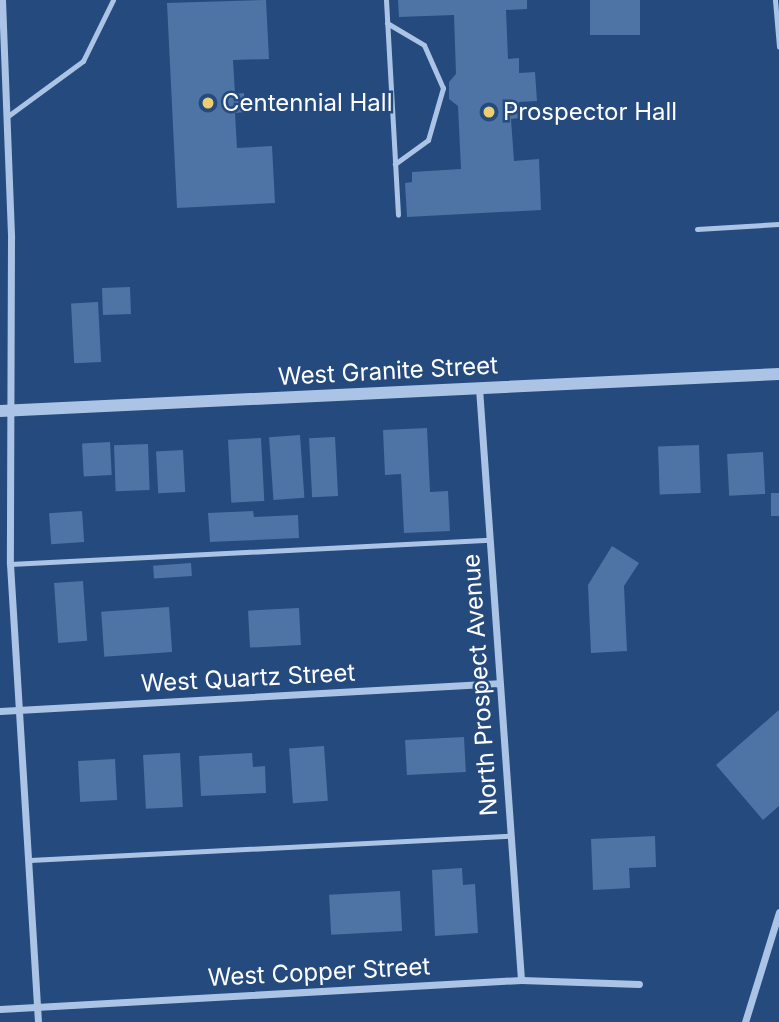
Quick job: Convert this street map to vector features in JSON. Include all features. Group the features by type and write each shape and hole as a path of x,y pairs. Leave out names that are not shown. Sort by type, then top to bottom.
{"street":[{"path":"2,0 5,410 10,564 23,710 38,1022"},
{"name":"West Granite Street","path":"5,410 779,374"},
{"name":"North Prospect Avenue","path":"479,387 521,980"},
{"name":"West Quartz Street","path":"0,711 498,682"},
{"path":"745,1022 779,912"},
{"name":"West Copper Street","path":"0,1009 521,980 639,984"}],"lane":[{"path":"4,116 83,61 113,0"},
{"path":"386,0 398,215"},
{"path":"775,0 779,47"},
{"path":"387,23 424,45 443,88 428,140 395,164"},
{"path":"696,229 779,224"},
{"path":"10,564 489,540"},
{"path":"30,860 510,836"}],"building":[{"name":"Centennial Hall","path":"266,0 269,59 233,60 235,94 244,93 245,112 235,113 237,148 272,146 275,203 177,208 167,3"},
{"name":"Prospector Hall","path":"398,0 527,0 527,9 506,10 508,59 519,58 519,73 535,72 537,101 519,102 520,118 511,119 514,161 539,159 541,210 407,217 405,183 412,182 412,172 461,169 458,106 449,99 449,82 456,74 454,15 399,17"},
{"path":"590,0 640,0 640,35 590,35"},
{"path":"130,287 131,314 103,315 102,288"},
{"path":"98,302 101,362 74,363 71,303"},
{"path":"427,428 430,492 448,491 450,531 404,533 401,474 385,475 383,430"},
{"path":"300,435 304,498 273,500 269,437"},
{"path":"335,437 338,496 312,497 309,438"},
{"path":"261,438 264,501 231,503 228,440"},
{"path":"110,442 112,475 84,476 82,443"},
{"path":"148,444 150,490 116,491 114,445"},
{"path":"699,445 701,493 660,494 658,446"},
{"path":"183,450 185,492 158,493 156,451"},
{"path":"763,452 765,494 729,496 727,454"},
{"path":"771,493 779,493 779,516 771,516"},
{"path":"82,511 84,542 51,544 49,513"},
{"path":"253,511 254,517 298,515 299,538 210,542 208,513"},
{"path":"612,546 639,563 624,586 627,651 591,653 588,585"},
{"path":"191,563 192,576 154,579 153,566"},
{"path":"83,581 87,641 58,643 54,583"},
{"path":"169,607 172,652 104,657 101,612"},
{"path":"299,608 301,645 250,648 248,611"},
{"path":"779,710 779,806 763,820 716,765"},
{"path":"464,737 466,772 407,775 405,740"},
{"path":"324,746 328,801 293,803 289,748"},
{"path":"180,753 183,807 146,809 143,755"},
{"path":"252,753 253,767 265,766 266,793 201,796 199,756"},
{"path":"115,759 117,800 80,802 78,761"},
{"path":"655,836 656,867 629,868 630,888 593,890 591,839"},
{"path":"462,868 463,885 475,884 478,933 435,936 432,870"},
{"path":"400,891 402,931 331,935 329,895"}],"place":[{"name":"Centennial Hall","path":"208,103"},
{"name":"Prospector Hall","path":"489,112"}]}
